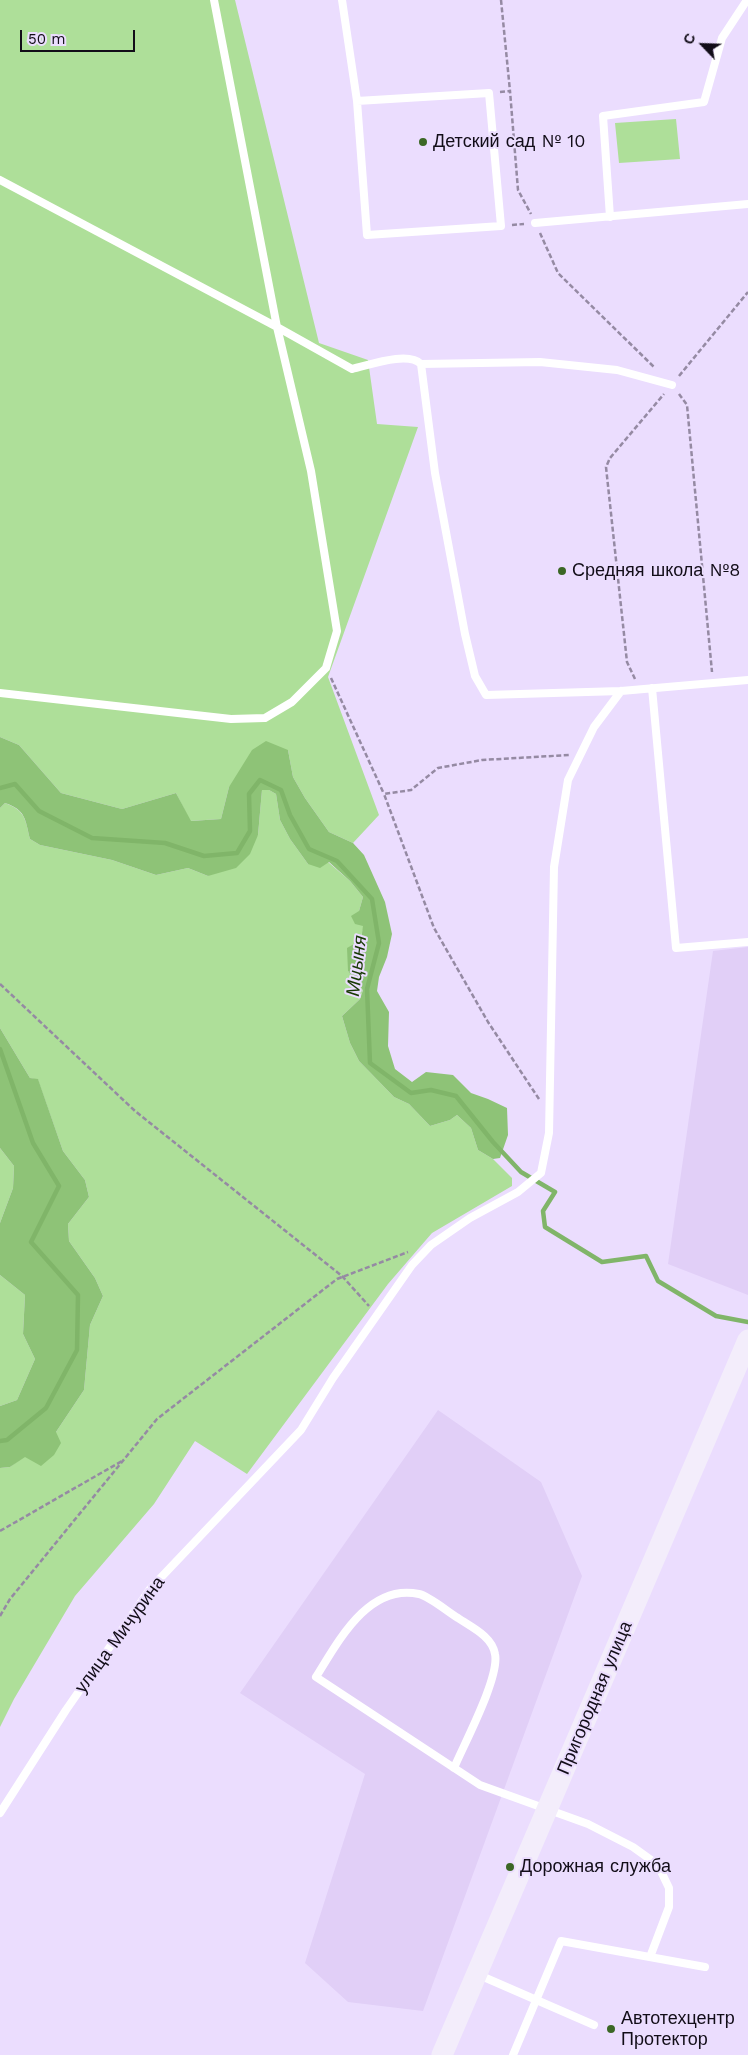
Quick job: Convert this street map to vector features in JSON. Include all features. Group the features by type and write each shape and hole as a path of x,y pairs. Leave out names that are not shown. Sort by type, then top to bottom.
{"street":[{"name":"Пригородная улица","path":"442,2055 748,1341"}],"lane":[{"path":"0,693 231,719 265,718 292,702 326,668 337,630 311,471 277,327 214,0"},
{"path":"342,0 357,101 366,235 501,226 489,93 357,101"},
{"path":"610,217 603,116 704,102 722,38 747,0"},
{"path":"0,180 277,327 352,369 406,357 421,364 540,362 617,370 672,385"},
{"path":"535,224 748,204"},
{"path":"421,364 435,473 465,634 474,676 486,695 621,691 748,680"},
{"path":"652,688 676,948 748,942"},
{"path":"550,1116 554,868 568,780 594,727 621,691"},
{"name":"улица Мичурина","path":"0,1813 66,1710 150,1589 301,1430 333,1378 412,1265 431,1245 470,1218 518,1192 541,1173 550,1133 550,1116"},
{"path":"454,1768 494,1675 495,1654 486,1636 420,1594 396,1594 374,1603 352,1620 316,1677 454,1768 480,1785 588,1824 634,1846 658,1865 668,1888 669,1908 650,1957"},
{"path":"513,2055 561,1941 705,1967"},
{"path":"477,1974 594,2025"}],"path":[{"path":"501,0 518,190 558,273 672,385 687,405 713,683"},
{"path":"489,93 510,91"},
{"path":"501,226 535,224"},
{"path":"640,689 627,662 606,468 610,458 748,292"},
{"path":"326,668 384,794 434,928 488,1022 550,1116"},
{"path":"384,794 412,790 438,768 482,760 581,754"},
{"path":"0,984 135,1111 342,1276 377,1314"},
{"path":"0,1616 10,1598 157,1420 337,1279 396,1256 431,1245"},
{"path":"0,1532 124,1460"}],"shaded area":[{"path":"748,947 748,1295 668,1264 713,951"},
{"path":"438,1410 541,1482 582,1576 423,2011 348,2002 305,1963 365,1774 240,1693"}],"green space":[{"path":"0,0 235,0 319,343 368,360 377,424 418,427 328,677 379,815 353,843 329,832 305,798 293,777 288,750 229,787 221,819 190,821 176,793 122,809 61,793 19,745 0,737"},
{"path":"676,119 680,159 619,163 615,123"},
{"path":"0,737 19,745 61,793 122,809 176,793 191,821 221,819 229,787 252,750 266,741 288,750 293,777 305,798 329,832 353,843 364,855 385,902 392,934 387,957 379,977 377,991 389,1012 388,1046 395,1069 412,1082 426,1072 453,1075 471,1093 507,1108 508,1135 500,1158 493,1159 478,1150 471,1128 457,1115 450,1120 430,1126 409,1104 394,1097 359,1061 350,1043 342,1016 360,999 363,990 348,971 347,948 361,940 363,926 355,924 351,916 359,911 363,897 350,881 329,862 320,868 308,864 290,839 280,820 276,794 269,790 262,790 258,835 250,854 236,868 208,876 188,868 156,875 112,860 40,845 30,839 24,816 21,812 5,803 0,808"},
{"path":"262,790 269,790 276,794 280,820 290,839 308,864 328,862 350,881 363,897 359,911 364,926 348,971 363,989 360,999 342,1016 350,1043 359,1061 394,1097 409,1104 430,1126 450,1120 457,1115 471,1128 478,1150 493,1159 512,1178 512,1186 432,1233 388,1284 247,1474 195,1441 154,1504 75,1596 14,1699 0,1727 0,1468 10,1467 56,1432 84,1390 90,1325 103,1296 95,1278 69,1241 68,1224 89,1197 85,1180 63,1151 38,1080 30,1078 0,1028 0,808 5,803 17,809 24,816 30,839 40,845 112,860 156,875 188,868 208,876 258,835"},
{"path":"0,1028 30,1078 38,1079 63,1151 85,1180 89,1197 68,1224 69,1241 95,1278 103,1296 90,1325 84,1390 56,1432 61,1443 54,1455 41,1466 25,1457 10,1467 0,1468 0,1406 17,1400 35,1359 23,1334 25,1295 0,1275 0,1223 13,1188 14,1166 0,1148"},
{"path":"0,1148 14,1166 13,1188 0,1223"},
{"path":"0,1275 25,1295 23,1334 35,1359 17,1400 0,1406"}],"waterway":[{"name":"Мцыня","path":"0,788 15,784 39,811 92,838 165,843 204,856 237,853 250,831 249,794 260,780 281,790 290,815 309,849 337,861 372,899 379,943 367,989 370,1063 411,1093 431,1090 456,1096 493,1142 521,1172 555,1192 543,1211 545,1227 602,1262 646,1256 658,1281 716,1316 748,1322"},
{"name":"Мцыня","path":"0,1049 33,1143 59,1186 31,1242 78,1295 77,1350 46,1408 7,1440 0,1441"}],"place":[{"name":"Детский сад № 10","path":"423,142"},
{"name":"Средняя школа №8","path":"562,571"},
{"name":"Дорожная служба","path":"510,1867"},
{"name":"Автотехцентр Протектор","path":"611,2029"}]}
